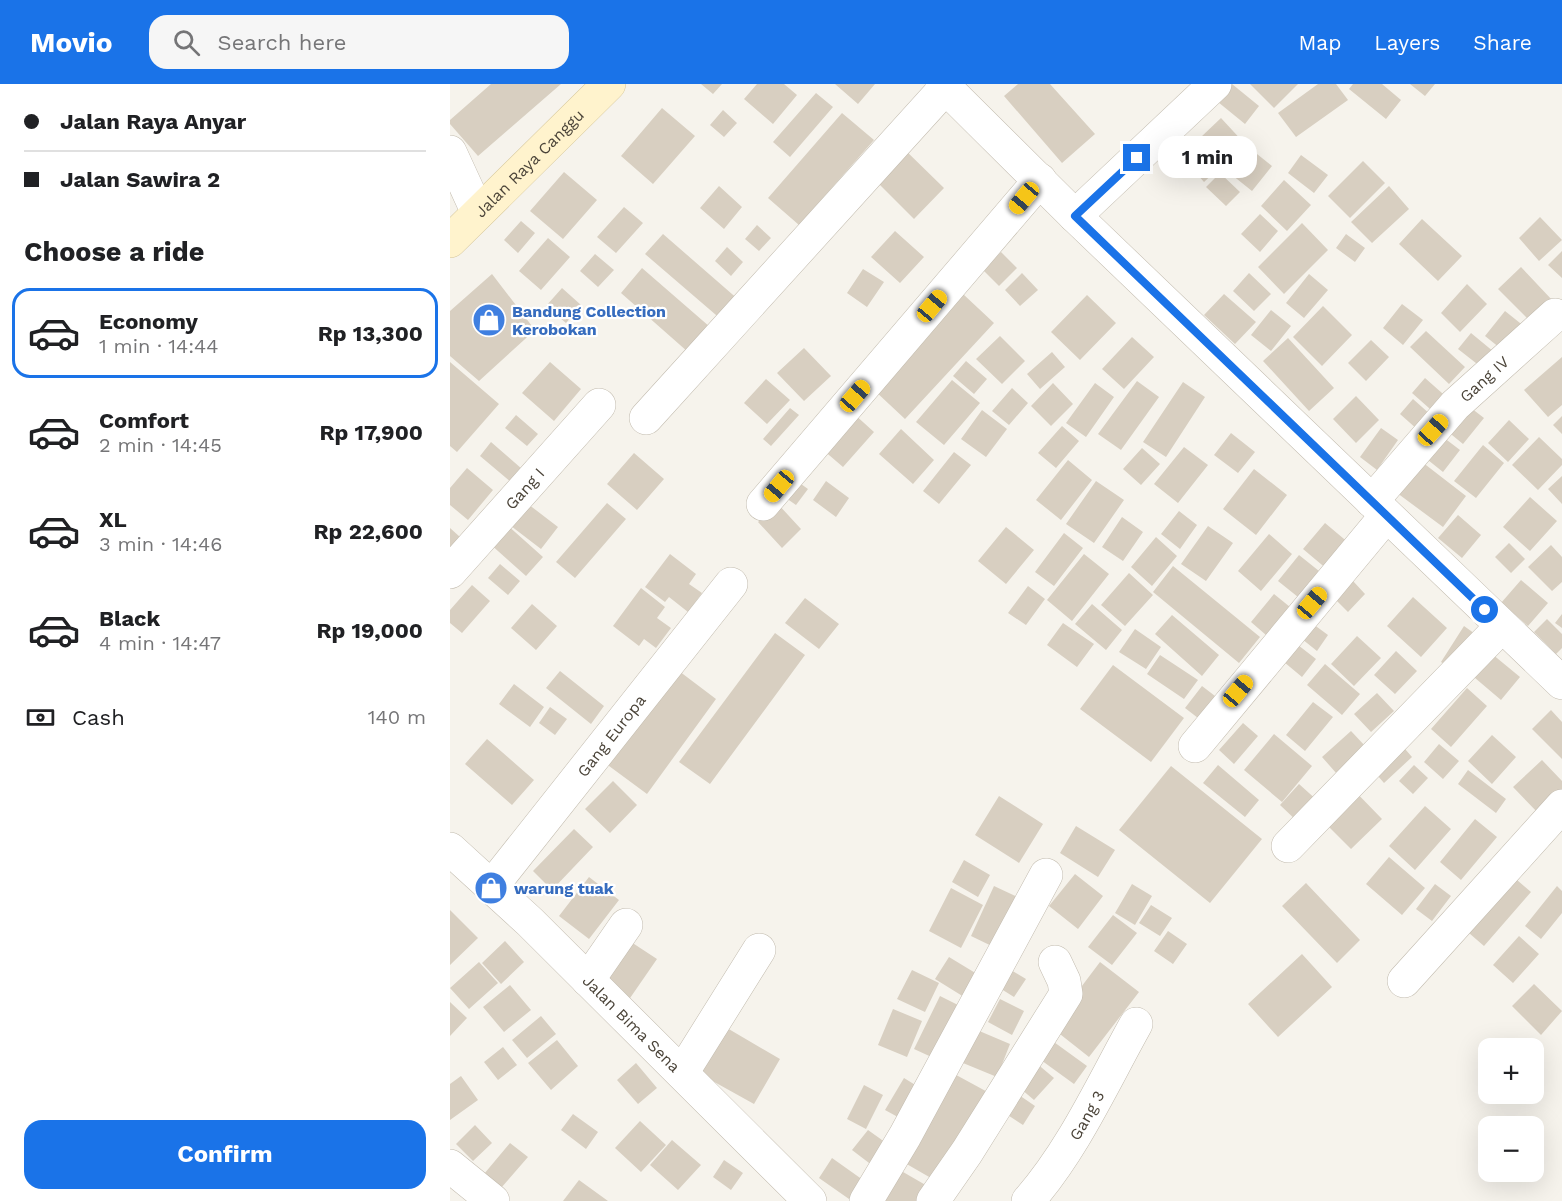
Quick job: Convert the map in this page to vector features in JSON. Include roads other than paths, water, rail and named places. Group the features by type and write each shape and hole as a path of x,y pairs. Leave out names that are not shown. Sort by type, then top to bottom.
{"main road":[{"name":"Jalan Raya Canggu","path":"450,241 609,84"}],"street":[{"path":"1075,216 1215,84"},
{"path":"646,418 944,86 1075,216 1562,683"},
{"path":"450,152 478,213"},
{"path":"764,504 1040,180"},
{"name":"Gang IV","path":"1195,746 1379,508 1455,405 1554,315"},
{"name":"Gang I","path":"450,572 599,405"},
{"name":"Gang Europa","path":"492,886 731,584"},
{"path":"1288,846 1502,626"},
{"path":"1404,981 1562,806"},
{"name":"Jalan Bima Sena","path":"450,849 492,886 810,1201"},
{"path":"866,1201 905,1136 1046,875"},
{"path":"588,980 626,925"},
{"path":"682,1073 759,950"},
{"path":"933,1201 1066,994 1064,981 1055,962"},
{"name":"Gang 3","path":"1028,1201 1043,1184 1070,1142 1136,1024"},
{"path":"450,1166 493,1201"}],"place":[{"name":"Bandung Collection Kerobokan","path":"489,320"},
{"name":"warung tuak","path":"491,888"}]}
